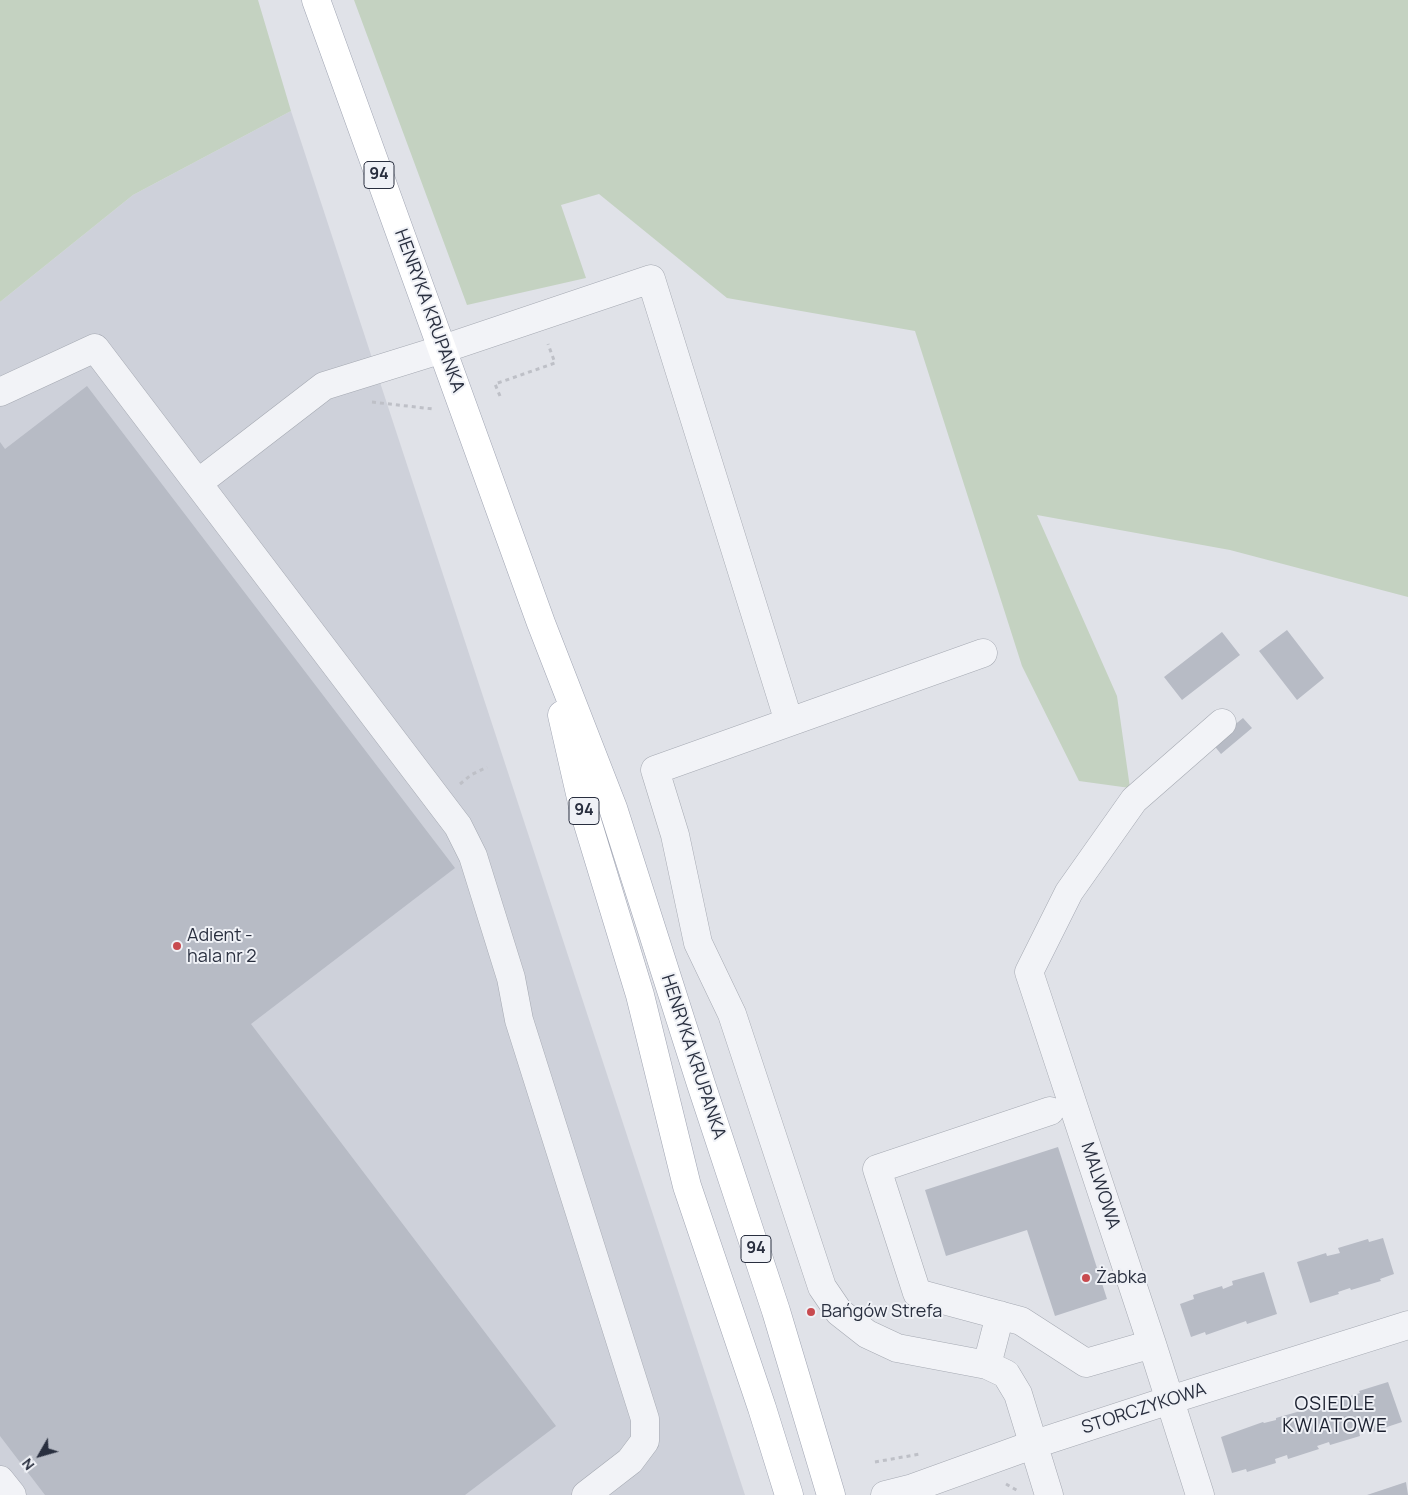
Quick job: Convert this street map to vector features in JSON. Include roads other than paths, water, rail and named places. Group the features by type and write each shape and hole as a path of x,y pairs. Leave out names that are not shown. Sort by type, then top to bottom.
{"main road":[{"name":"HENRYKA KRUPANKA","path":"316,0 540,623 613,808 776,1311 831,1495"},
{"name":"HENRYKA KRUPANKA","path":"540,623 584,811 640,995 687,1186 762,1408 788,1495"}],"street":[{"path":"198,483 324,386 651,280 789,722"},
{"path":"0,392 95,348 458,826 473,856 511,978 519,1020 645,1419 645,1442 630,1461 586,1495"},
{"path":"984,653 655,770 675,836 698,943 732,1014 822,1287 839,1312 867,1334 897,1348 987,1365 1006,1374 1018,1394 1032,1445 1049,1495"},
{"name":"MALWOWA","path":"1200,1495 1029,972 1069,892 1134,800 1222,723"},
{"path":"1050,1111 877,1169 916,1293 1021,1321 1086,1363 1152,1344"},
{"path":"987,1365 1000,1315"},
{"name":"STORCZYKOWA","path":"885,1495 914,1488 1032,1445 1170,1400 1407,1330"},
{"path":"0,1480 12,1495"}],"place":[{"name":"Adient - hala nr 2","path":"177,946"},
{"name":"Żabka","path":"1086,1278"},
{"name":"Bańgów Strefa","path":"811,1312"}],"district":[{"name":"OSIEDLE KWIATOWE","path":"1335,1416"}]}
